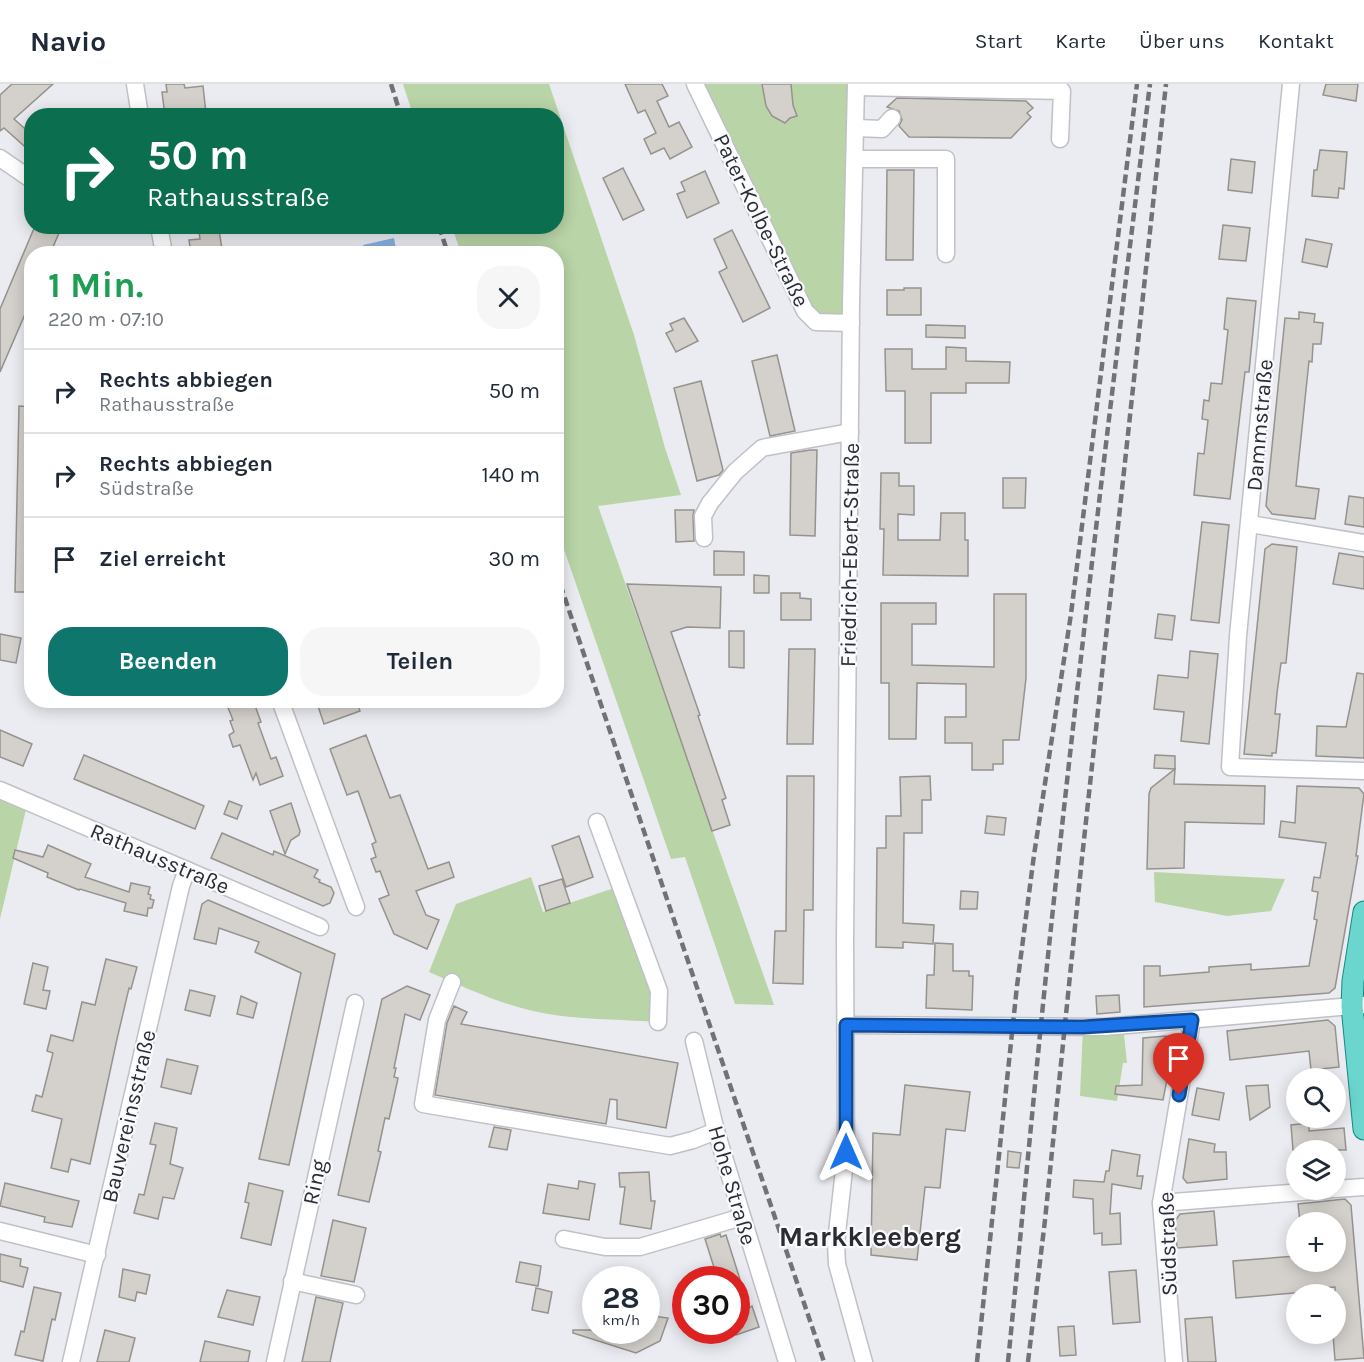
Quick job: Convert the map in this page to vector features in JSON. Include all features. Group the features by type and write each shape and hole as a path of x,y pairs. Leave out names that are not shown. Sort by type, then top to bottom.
{"main road":[{"path":"1364,912 1353,981 1358,1005 1364,1129"}],"street":[{"path":"135,84 139,108"},
{"name":"Pater-Kolbe-Straße","path":"695,84 805,311 816,322 851,323"},
{"name":"Dammstraße","path":"1291,84 1238,636 1230,767 1364,771"},
{"path":"856,86 1062,92 1060,139"},
{"name":"Friedrich-Ebert-Straße","path":"856,86 851,323 846,1152 837,1264 865,1358"},
{"path":"855,128 882,129 892,118"},
{"path":"0,158 24,174"},
{"path":"855,159 946,159 946,254"},
{"path":"704,538 703,516 710,503 735,472 762,448 850,432"},
{"path":"1250,524 1364,543"},
{"path":"283,708 356,907"},
{"name":"Rathausstraße","path":"0,790 321,927"},
{"path":"597,822 659,991 658,1022"},
{"name":"Bauvereinsstraße","path":"71,1362 181,885 187,870"},
{"path":"452,982 437,1020 423,1104 670,1146 716,1131"},
{"name":"Ring","path":"275,1362 355,1003"},
{"path":"846,1025 1083,1027 1358,1005"},
{"name":"Südstraße","path":"1174,1362 1161,1203 1192,1020"},
{"name":"Hohe Straße","path":"694,1041 716,1131 787,1362"},
{"path":"1346,1188 1364,1187"},
{"path":"1161,1203 1286,1193"},
{"path":"564,1239 605,1246 640,1247 742,1217"},
{"path":"0,1231 97,1255"},
{"path":"292,1281 356,1295"}],"green space":[{"path":"403,84 549,84 557,108 411,108"},
{"path":"695,84 856,84 851,323 820,323"},
{"path":"564,128 634,335 665,448 681,495 598,506 774,1005 735,1004 685,857 671,859 564,549 564,246 459,246 454,234 564,234"},
{"path":"0,790 28,801 0,919"},
{"path":"1154,872 1285,879 1271,911 1227,916 1155,902"},
{"path":"531,877 543,912 620,886 659,991 658,1022 579,1018 533,1011 493,999 429,972 456,904"},
{"path":"1123,1025 1127,1063 1123,1063 1117,1101 1080,1096 1083,1027"}],"water":[{"path":"394,238 395,246 363,246"}],"building":[{"path":"12,84 53,84 14,119 24,128 24,146 4,128 0,131 0,95"},
{"path":"166,84 184,84 185,88 203,86 205,108 164,108 162,92 167,92"},
{"path":"625,84 662,84 668,96 657,101 669,127 679,122 692,147 670,159 664,148 651,154 644,139 656,133 645,110 638,113"},
{"path":"762,84 791,84 793,105 797,116 785,123 772,116 766,106"},
{"path":"1326,84 1358,84 1356,101 1323,95"},
{"path":"897,98 1026,101 1033,108 1027,113 1031,117 1011,138 909,137 899,126 902,120 899,111 887,107"},
{"path":"1320,150 1347,152 1344,189 1339,188 1338,198 1312,196 1314,170 1317,170"},
{"path":"1231,159 1255,162 1252,193 1228,190"},
{"path":"623,168 644,210 623,220 603,178"},
{"path":"887,170 914,170 913,260 886,260"},
{"path":"705,171 719,203 687,218 677,194 685,191 681,182"},
{"path":"1223,225 1250,228 1246,261 1219,259"},
{"path":"732,230 770,308 743,322 719,272 727,268 714,239"},
{"path":"32,234 59,234 53,246 27,246"},
{"path":"199,234 220,234 222,246 190,246 189,240 200,239"},
{"path":"1306,239 1332,244 1327,267 1302,262"},
{"path":"24,252 24,316 0,372 0,309"},
{"path":"904,288 921,288 921,315 887,315 887,290 904,290"},
{"path":"1227,298 1256,301 1249,372 1245,372 1230,499 1194,495 1198,453 1204,454 1208,420 1202,419 1204,400 1209,401 1211,383 1222,384 1228,330 1224,329"},
{"path":"1299,312 1315,314 1314,322 1323,323 1321,344 1313,344 1312,362 1309,361 1296,486 1319,489 1315,519 1272,514 1266,506 1285,318 1299,319"},
{"path":"684,318 698,341 676,352 666,333 673,330 670,324"},
{"path":"926,325 965,326 965,338 926,337"},
{"path":"946,347 966,348 966,361 1010,362 1009,383 966,383 966,393 931,393 931,443 905,443 905,391 886,391 885,349 912,349 912,369 946,369"},
{"path":"777,355 795,431 770,436 752,361"},
{"path":"701,381 723,470 719,475 697,481 674,388"},
{"path":"19,406 24,406 24,592 15,592"},
{"path":"817,450 815,536 790,535 791,453"},
{"path":"881,473 899,473 899,486 914,486 914,515 898,514 898,540 940,540 941,513 965,513 968,576 883,575 884,529 880,529"},
{"path":"1003,478 1026,478 1025,508 1003,508"},
{"path":"1349,496 1364,498 1364,527 1345,524"},
{"path":"675,510 694,510 694,541 676,542"},
{"path":"1202,522 1229,525 1219,623 1191,620"},
{"path":"1272,544 1297,547 1286,663 1281,663 1277,693 1275,714 1280,714 1276,753 1272,753 1272,756 1244,754 1265,549"},
{"path":"714,551 744,552 744,575 714,575"},
{"path":"1339,553 1364,557 1364,589 1333,584"},
{"path":"754,575 769,576 769,593 754,593"},
{"path":"627,584 721,587 720,628 687,627 671,632 726,798 722,800 730,825 712,831"},
{"path":"781,593 800,593 800,598 811,599 811,620 781,620"},
{"path":"994,594 1026,594 1026,678 1019,740 1003,740 1003,764 993,764 993,770 972,770 972,743 945,743 945,717 966,717 966,684 917,683 916,739 889,739 889,683 881,683 881,603 936,603 936,624 912,624 912,665 994,667"},
{"path":"1158,614 1175,616 1172,640 1155,638"},
{"path":"729,631 744,631 744,668 729,667"},
{"path":"0,634 21,638 16,663 0,660"},
{"path":"789,649 815,649 813,744 787,744"},
{"path":"1190,651 1218,654 1209,744 1181,741 1184,712 1154,709 1158,675 1188,678"},
{"path":"1357,673 1364,674 1364,758 1316,756 1317,726 1346,727"},
{"path":"228,708 256,708 261,722 258,723 271,759 276,757 283,776 260,785 256,773 253,780 240,745 233,747 229,735 234,732 230,721 233,720"},
{"path":"319,708 359,708 360,711 324,724"},
{"path":"0,730 32,744 23,766 0,757"},
{"path":"366,735 390,798 400,795 428,869 449,862 454,877 416,891 426,915 439,920 427,949 394,934 379,899 389,895 380,871 376,872 371,859 376,857 372,844 376,842 358,791 347,795 330,749"},
{"path":"84,755 204,806 195,829 74,779"},
{"path":"1155,755 1175,756 1175,769 1154,768"},
{"path":"1175,769 1174,784 1265,786 1264,824 1185,822 1184,868 1147,869 1149,794 1151,788"},
{"path":"787,776 814,776 813,910 804,910 803,984 773,983 775,931 786,931"},
{"path":"930,776 931,800 922,800 922,833 904,833 903,923 934,925 933,944 903,942 903,948 876,947 877,848 886,848 886,816 901,816 900,777"},
{"path":"1297,786 1359,788 1364,794 1356,856 1358,856 1335,988 1329,993 1144,1007 1144,966 1160,966 1160,976 1209,972 1209,967 1251,964 1251,970 1309,966 1317,920 1314,919 1318,892 1312,891 1314,877 1320,878 1326,843 1279,837 1281,821 1295,823"},
{"path":"229,801 242,806 237,819 224,814"},
{"path":"291,803 300,831 299,835 291,840 285,854 270,811"},
{"path":"987,816 1006,818 1004,835 985,833"},
{"path":"222,833 273,855 274,851 318,870 314,877 331,887 334,893 330,903 323,906 211,858"},
{"path":"579,836 593,877 566,887 552,846"},
{"path":"48,845 91,864 85,877 129,892 131,883 150,887 148,894 151,895 150,899 154,900 152,908 148,908 147,916 124,911 126,903 79,890 47,877 48,873 13,858 15,850 43,857"},
{"path":"562,879 570,903 546,911 539,886"},
{"path":"961,891 978,892 977,909 960,909"},
{"path":"208,900 335,954 289,1165 259,1159 301,973 255,952 259,942 219,928 216,944 194,939 202,904"},
{"path":"935,943 953,944 953,971 969,971 969,976 973,976 972,1010 926,1008 927,975 934,975"},
{"path":"106,959 137,967 131,989 129,988 90,1164 71,1159 68,1172 51,1168 62,1119 32,1111 36,1095 42,1097 53,1053 47,1051 51,1035 73,1041 82,1002 95,1005"},
{"path":"33,963 48,967 43,990 50,991 46,1009 24,1004"},
{"path":"407,986 430,995 420,1020 405,1014 394,1068 396,1068 394,1077 398,1078 389,1119 385,1118 378,1151 381,1152 369,1202 338,1195 382,999"},
{"path":"190,990 215,996 210,1016 185,1010"},
{"path":"1119,995 1120,1012 1097,1014 1096,996"},
{"path":"241,996 257,1003 253,1018 237,1014"},
{"path":"454,1006 467,1012 461,1024 678,1063 666,1128 617,1119 617,1100 610,1099 606,1124 435,1095 447,1023"},
{"path":"1328,1020 1335,1026 1339,1067 1311,1068 1309,1051 1230,1060 1227,1031"},
{"path":"1166,1036 1172,1039 1174,1044 1163,1100 1115,1094 1116,1086 1142,1085 1143,1038"},
{"path":"167,1059 198,1066 191,1094 161,1087"},
{"path":"905,1085 970,1092 965,1131 946,1129 940,1188 925,1187 917,1260 871,1255 873,1133 900,1135"},
{"path":"1268,1085 1270,1107 1250,1120 1246,1086"},
{"path":"1197,1088 1224,1093 1219,1120 1192,1115"},
{"path":"155,1123 177,1128 170,1164 183,1168 174,1199 163,1197 158,1219 134,1213 139,1194 144,1195 156,1145 150,1144"},
{"path":"494,1127 511,1130 507,1150 489,1147"},
{"path":"1291,1128 1309,1128 1309,1131 1344,1128 1345,1140 1292,1140"},
{"path":"1189,1139 1215,1144 1214,1152 1226,1152 1227,1179 1187,1183 1183,1178"},
{"path":"1112,1150 1140,1155 1137,1176 1143,1176 1141,1189 1112,1184 1110,1214 1120,1213 1121,1244 1102,1245 1102,1233 1094,1234 1093,1199 1073,1197 1074,1180 1104,1182 1106,1171 1109,1171"},
{"path":"1008,1151 1021,1153 1019,1168 1007,1167"},
{"path":"649,1172 651,1201 655,1201 651,1229 620,1224 625,1187 620,1187 619,1173"},
{"path":"579,1181 595,1184 589,1220 543,1213 548,1184 578,1189"},
{"path":"5,1183 79,1201 72,1227 44,1222 45,1217 0,1206"},
{"path":"249,1183 283,1191 271,1245 241,1238 249,1203 245,1202"},
{"path":"1346,1200 1351,1205 1364,1358 1335,1360 1334,1344 1346,1344 1346,1284 1286,1284 1286,1294 1236,1298 1233,1261 1286,1257 1286,1272 1346,1272 1346,1212 1299,1212 1298,1204"},
{"path":"1214,1211 1217,1245 1177,1248 1175,1221 1180,1214"},
{"path":"333,1220 366,1228 354,1282 321,1276"},
{"path":"720,1234 721,1237 726,1235 736,1266 714,1266 705,1239"},
{"path":"0,1254 21,1259 20,1266 28,1268 23,1287 0,1281"},
{"path":"520,1262 541,1266 538,1286 516,1282"},
{"path":"123,1269 150,1275 146,1294 137,1292 135,1301 119,1297"},
{"path":"1136,1270 1140,1322 1113,1324 1109,1272"},
{"path":"34,1287 61,1293 55,1320 52,1319 43,1361 15,1355 21,1331 24,1332"},
{"path":"536,1288 552,1292 548,1313 532,1310"},
{"path":"227,1290 260,1297 253,1325 218,1317"},
{"path":"316,1297 343,1303 330,1362 302,1362"},
{"path":"752,1306 759,1327 750,1330 750,1307"},
{"path":"660,1317 668,1318 660,1341"},
{"path":"1212,1317 1216,1362 1188,1362 1185,1319"},
{"path":"1074,1326 1076,1355 1060,1356 1058,1327"},
{"path":"105,1330 135,1338 129,1362 97,1362"},
{"path":"573,1330 582,1330 582,1336 573,1333"},
{"path":"205,1341 250,1351 248,1362 200,1362"},
{"path":"608,1344 654,1344 636,1353"}],"railway":[{"path":"391,84 398,108"},
{"path":"977,1362 1017,986 1034,855 1071,614 1137,84"},
{"path":"1008,1362 1045,981 1103,469 1150,84"},
{"path":"1028,1362 1166,84"},
{"path":"442,234 445,246"},
{"path":"564,596 824,1362"}],"district":[{"name":"Markkleeberg","path":"870,1236"}],"route":[{"path":"846,1152 846,1025 1104,1027 1192,1020 1179,1095"}]}
